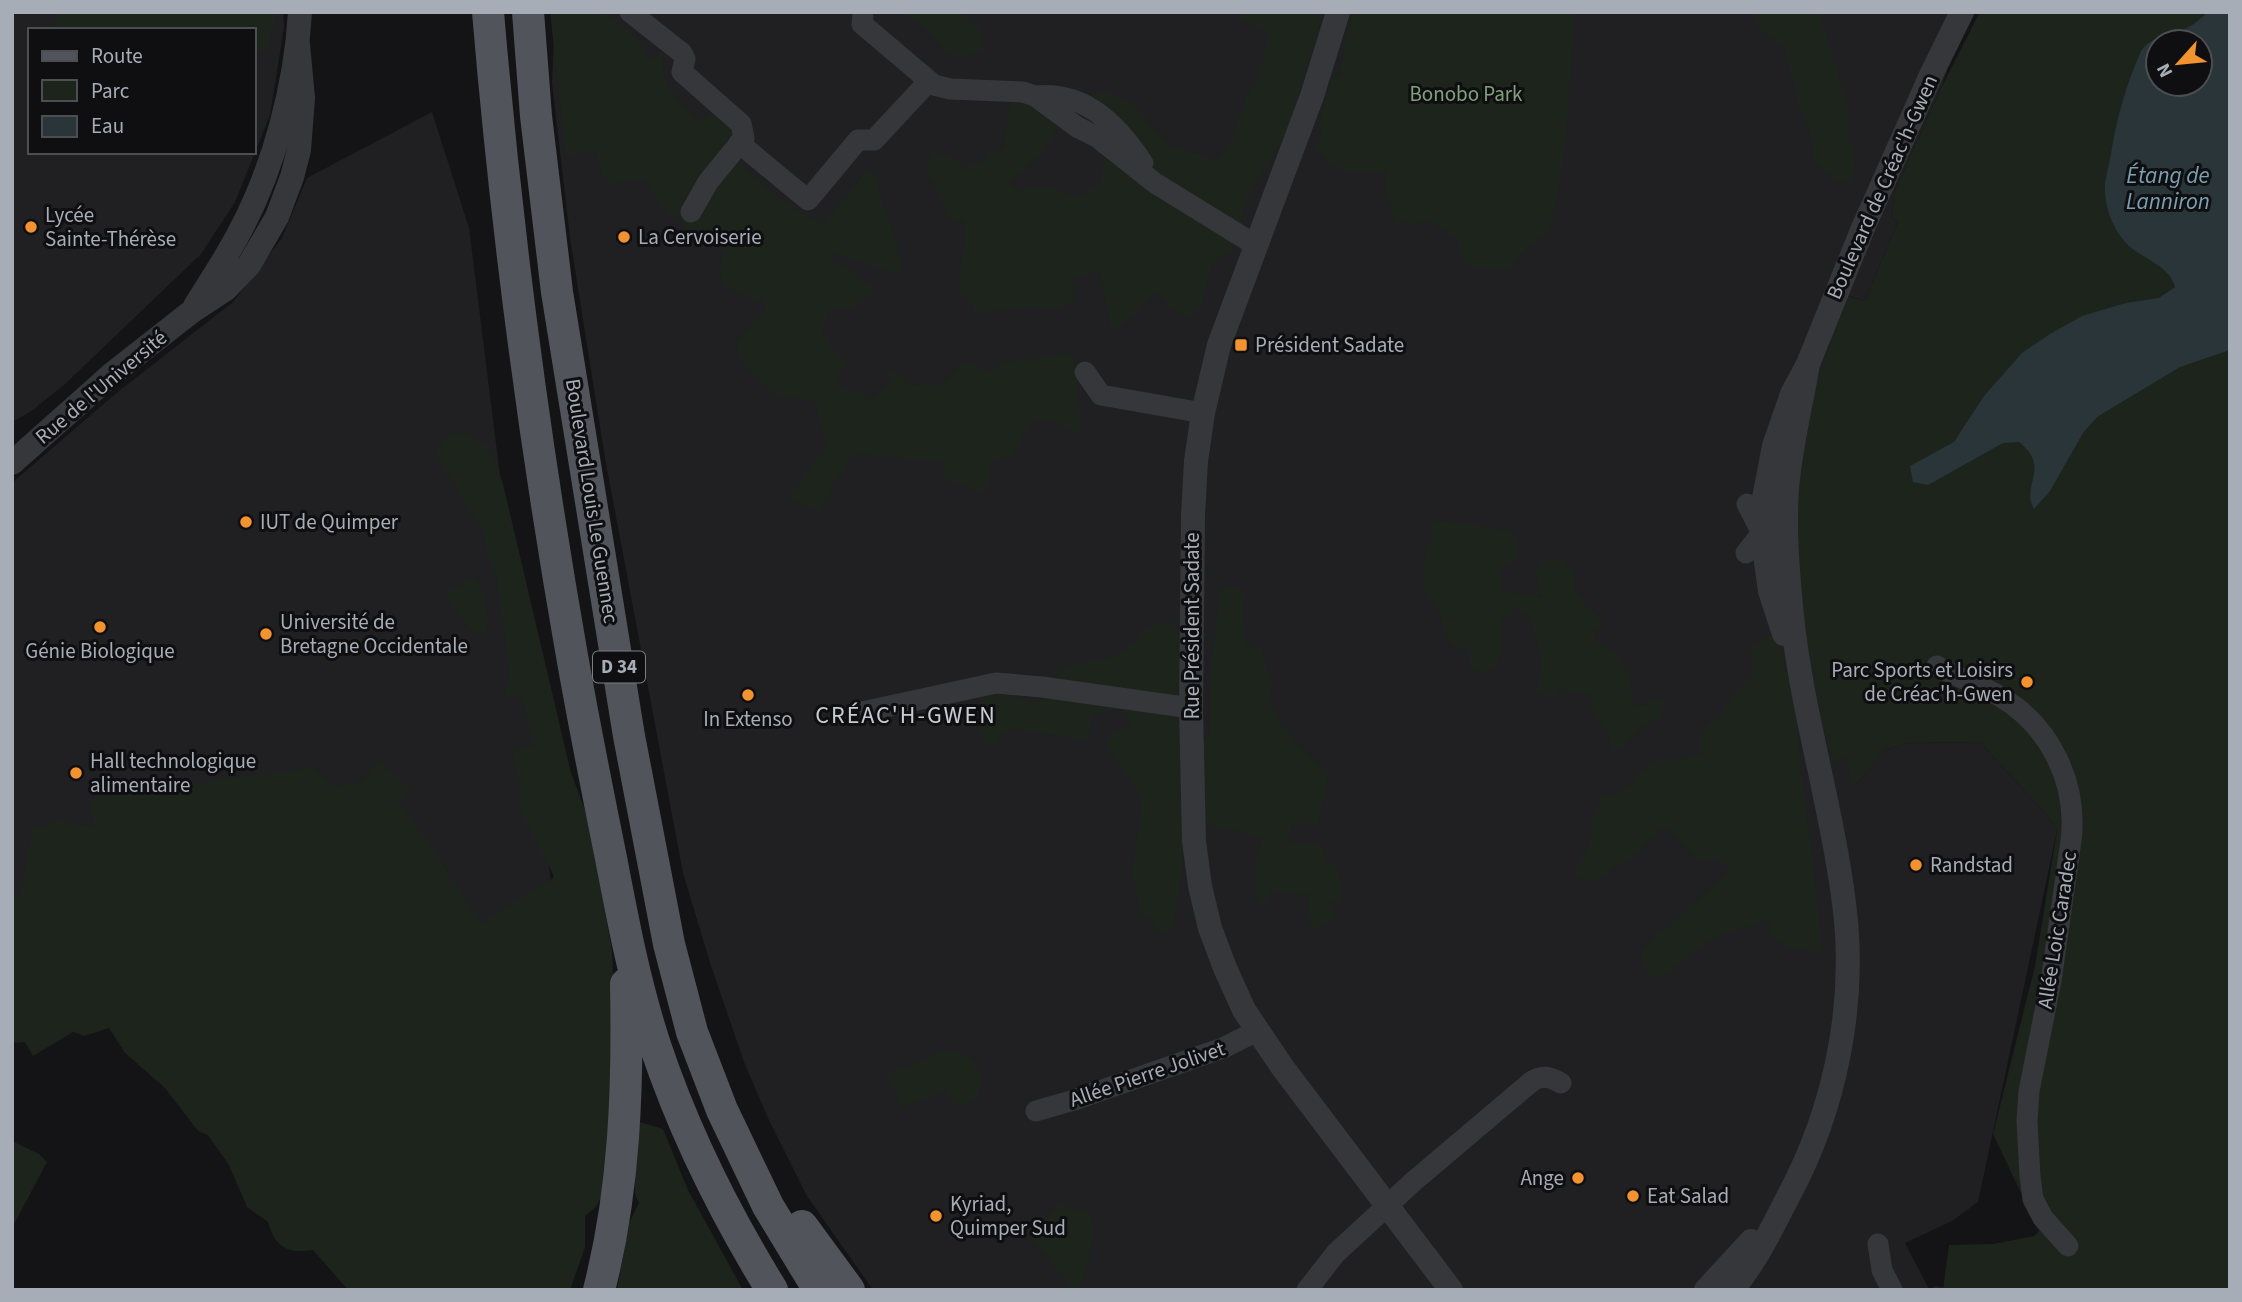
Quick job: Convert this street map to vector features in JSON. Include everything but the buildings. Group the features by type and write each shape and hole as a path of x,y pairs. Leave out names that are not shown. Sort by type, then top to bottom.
{"main road":[{"name":"Boulevard Louis Le Guennec","path":"488,12 503,180 539,450 581,708 625,930 653,1040 687,1131 728,1214 772,1290"},
{"name":"Boulevard Louis Le Guennec","path":"528,12 536,116 557,292 629,736 680,988 705,1070 742,1154 768,1206 819,1290"},
{"path":"657,881 743,1114 794,1214 849,1290"},
{"path":"599,1290 618,1195 624,1133 625,930"}],"street":[{"name":"Rue de l'Université","path":"12,463 112,374 226,289 249,265 269,233 287,193 299,150 303,112 298,44 300,12"},
{"path":"630,12 682,53 685,59 682,72 741,124 744,138 708,182 691,212"},
{"path":"863,12 862,24 929,81 950,89 1023,92 1035,96 1077,127 1097,137 1155,183 1257,246"},
{"name":"Rue Président Sadate","path":"1338,12 1312,96 1216,353 1203,413 1196,461 1193,516 1191,708 1194,841 1200,886 1210,928 1244,1010 1283,1068 1451,1290"},
{"name":"Boulevard de Créac'h-Gwen","path":"1804,698 1770,591 1762,533 1764,498 1774,446 1792,394 1808,364 1863,228 1962,12"},
{"path":"739,143 808,200 858,140 874,140 929,81"},
{"name":"Boulevard de Créac'h-Gwen","path":"1731,1290 1759,1251 1808,1157 1826,1105 1841,1041 1847,979 1846,919 1836,850 1804,698 1786,533 1790,468 1808,364"},
{"path":"1085,372 1101,395 1203,413"},
{"path":"1746,553 1787,501"},
{"path":"1747,503 1790,587"},
{"name":"Allée Loic Caradec","path":"1937,666 2001,697 2032,723 2058,758 2072,803 2071,841 2051,981 2029,1091 2027,1122 2033,1199 2043,1218 2068,1246"},
{"path":"862,712 996,683 1191,708"},
{"name":"Allée Pierre Jolivet","path":"1036,1111 1223,1048 1257,1031"},
{"path":"1307,1290 1336,1253 1414,1181 1537,1077 1561,1083"},
{"name":"Boulevard de Créac'h-Gwen","path":"1706,1290 1784,1204"},
{"path":"1878,1244 1882,1270 1892,1290"}],"shaded area":[{"path":"12,12 283,12 284,27 270,115 256,150 256,28 28,28 28,154 254,154 235,202 201,254 64,385 30,412 12,422"},
{"path":"555,12 1965,12 1942,86 1894,193 1892,218 1898,222 1865,301 1849,296 1854,787 1883,750 1907,743 1980,742 2046,814 2057,831 1978,1202 1952,1221 1905,1243 1929,1289 1936,1286 1958,1290 873,1290 807,1196 768,1118 744,1062 683,873 605,458 570,238 552,83"},
{"name":"Université de Bretagne Occidentale","path":"432,112 469,228 566,1003 12,955 12,483 114,395 233,302 282,238 307,178"}],"green space":[{"path":"57,12 277,12 266,51 256,51 256,28 53,28"},
{"path":"550,12 600,12 626,28 640,42 648,61 661,51 664,56 664,76 668,85 699,122 716,109 737,131 736,158 780,200 824,224 867,170 874,174 903,268 897,273 833,253 833,262 851,270 875,290 855,308 831,308 821,329 830,346 847,363 839,373 837,386 851,393 861,391 871,400 892,382 889,373 897,371 913,386 935,385 946,380 966,362 989,373 1005,362 1071,353 1079,375 1076,404 1082,418 1078,434 1050,420 1032,420 1013,455 989,463 990,480 980,493 942,477 945,461 852,454 818,511 788,498 827,446 815,402 774,394 747,369 735,343 767,308 763,300 737,292 725,285 720,273 725,249 707,230 695,241 687,240 683,223 660,204 646,178 609,185 601,174 596,150 566,155"},
{"path":"895,12 959,12 978,26 984,38 980,52 958,57 950,54 916,21"},
{"path":"1237,12 1324,12 1294,113 1283,140 1249,193 1232,251 1212,264 1200,309 1184,317 1154,293 1118,330 1111,329 1100,272 1073,277 1074,302 1059,308 1032,306 975,314 971,303 959,291 959,270 965,248 964,219 951,221 937,189 928,179 926,164 934,152 957,160 964,168 984,163 988,153 1004,148 1009,111 1014,99 1032,105 1060,126 1040,155 1010,182 1018,191 1048,187 1078,197 1101,184 1108,112 1090,95 1104,92 1133,102 1172,147 1201,154 1207,159 1218,159 1233,137 1247,95 1255,82 1262,64 1268,32 1244,21"},
{"name":"Bonobo Park","path":"1356,12 1574,12 1567,123 1555,205 1548,232 1525,250 1508,272 1487,266 1476,268 1468,265 1460,256 1457,236 1446,233 1430,220 1419,224 1395,222 1391,204 1384,194 1387,173 1347,171 1332,164 1316,147 1321,137 1320,117 1333,74 1339,77 1348,27"},
{"path":"1752,12 1819,12 1847,103 1848,136 1856,159 1852,181 1840,184 1814,162 1812,140 1800,109 1783,44 1762,33"},
{"name":"Parc Sports et Loisirs de Créac'h-Gwen","path":"1980,12 2230,12 2230,1290 1943,1290 1949,1245 1993,1244 2034,1236 2039,1231 1993,1134 2035,966 2057,831 2046,814 1980,742 1907,743 1884,750 1854,787 1845,757 1834,761 1828,748 1803,627 1792,529 1813,389 1848,296 1865,301 1898,222 1892,218 1894,193 1942,86"},
{"path":"461,432 485,446 500,474 571,773 588,818 612,950 618,1080 635,1147 640,1122 663,1129 688,1190 743,1290 617,1290 629,1223 639,1203 635,1194 634,1161 606,1187 596,1207 585,1216 585,1247 570,1290 348,1290 313,1250 296,1251 278,1243 268,1222 247,1207 229,1165 208,1135 198,1131 165,1088 125,1053 109,1028 84,1036 73,1032 33,1056 25,1042 12,1043 12,896 20,897 34,829 58,820 95,827 89,802 133,785 184,786 284,773 312,766 335,787 360,782 379,760 410,789 398,802 431,846 481,923 552,879 554,876 518,804 520,787 512,751 534,746 521,695 505,697 510,673 496,576 487,554 483,531 435,453 446,439"},
{"path":"1435,520 1509,530 1517,543 1518,555 1500,569 1499,577 1503,590 1508,592 1542,598 1537,570 1544,562 1561,557 1574,572 1574,590 1603,622 1603,627 1593,631 1597,642 1614,654 1625,668 1633,706 1646,705 1657,698 1664,705 1660,719 1645,726 1620,748 1613,750 1607,734 1592,711 1590,693 1573,693 1559,687 1555,695 1547,697 1536,690 1542,666 1532,624 1526,615 1513,606 1511,615 1500,620 1502,649 1495,667 1485,672 1476,671 1471,665 1466,645 1457,650 1446,637 1440,615 1424,589 1426,550"},
{"path":"475,576 488,614 485,635 477,636 467,626 446,593"},
{"path":"1220,588 1243,589 1244,643 1262,650 1273,687 1268,701 1295,740 1329,773 1318,823 1292,823 1288,843 1320,845 1326,860 1337,867 1341,886 1340,903 1331,901 1331,908 1337,915 1313,930 1308,918 1309,895 1271,891 1267,903 1259,903 1255,870 1263,838 1189,820 1173,928 1157,934 1149,915 1141,917 1132,872 1141,811 1140,794 1105,744 1114,733 1131,724 1122,707 1092,716 1086,740 1015,729 1003,733 993,746 983,738 978,725 981,703 984,697 994,690 1036,702 1053,696 1060,668 1120,653 1153,626 1165,622 1173,623 1180,637 1177,700 1169,712 1203,743 1210,731 1210,685"},
{"path":"1766,636 1776,636 1795,698 1821,951 1799,950 1784,945 1769,929 1772,924 1768,917 1757,925 1717,937 1663,977 1650,976 1641,950 1723,877 1729,868 1714,857 1698,862 1666,826 1632,856 1594,882 1577,878 1575,869 1589,847 1593,829 1589,826 1603,797 1627,789 1642,770 1662,759 1690,758 1701,753 1700,735 1709,723 1723,712 1735,692 1753,676 1751,648"},
{"path":"939,1052 971,1057 980,1076 977,1098 955,1108 948,1089 902,1109 887,1074"},
{"path":"12,1141 39,1154 47,1162 12,1228"},
{"path":"1060,1204 1089,1211 1092,1221 1092,1240 1079,1290 1073,1290 1028,1235"}],"water":[{"name":"Étang de Lanniron","path":"2208,12 2230,12 2230,350 2180,367 2097,417 2083,433 2050,491 2034,509 2030,492 2035,468 2029,451 2019,442 2003,443 1928,485 1913,482 1910,466 1954,442 1984,396 2022,353 2082,316 2126,303 2159,298 2175,287 2168,274 2128,245 2119,233 2107,206 2105,184 2122,104 2144,47 2144,98 2214,98 2214,28 2186,28"}],"place":[{"name":"Lycée Sainte-Thérèse","path":"31,227"},
{"name":"La Cervoiserie","path":"624,237"},
{"name":"Président Sadate","path":"1241,345"},
{"name":"IUT de Quimper","path":"246,522"},
{"name":"Génie Biologique","path":"100,627"},
{"name":"Université de Bretagne Occidentale","path":"266,634"},
{"name":"Parc Sports et Loisirs de Créac'h-Gwen","path":"2027,682"},
{"name":"In Extenso","path":"748,695"},
{"name":"Hall technologique alimentaire","path":"76,773"},
{"name":"Randstad","path":"1916,865"},
{"name":"Ange","path":"1578,1178"},
{"name":"Eat Salad","path":"1633,1196"},
{"name":"Kyriad, Quimper Sud","path":"936,1216"}],"district":[{"name":"CRÉAC'H-GWEN","path":"906,715"}]}
